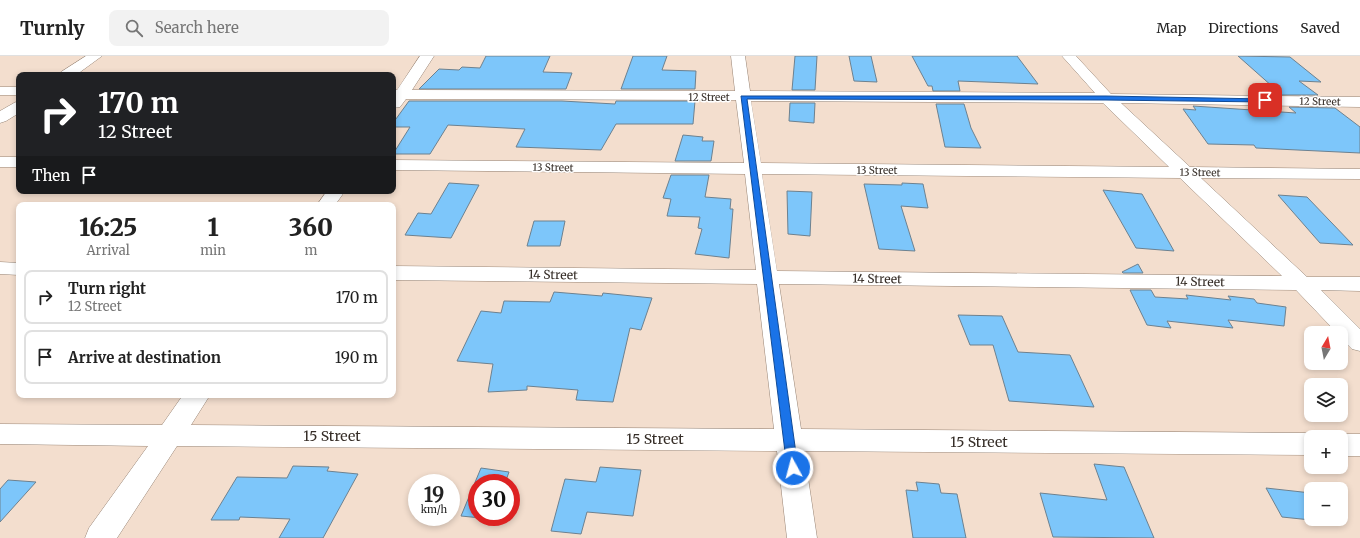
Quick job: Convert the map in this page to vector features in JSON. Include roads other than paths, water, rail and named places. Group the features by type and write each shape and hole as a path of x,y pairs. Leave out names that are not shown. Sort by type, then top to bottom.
{"street":[{"path":"71,72 95,56"},
{"path":"396,98 427,56"},
{"path":"738,56 802,538"},
{"path":"1069,56 1106,98 1186,172 1302,284 1360,343"},
{"path":"0,91 16,91"},
{"name":"12 Street","path":"396,98 1106,98 1360,102"},
{"path":"0,118 16,108"},
{"path":"0,162 16,162"},
{"name":"13 Street","path":"396,165 1360,174"},
{"path":"0,268 16,269"},
{"name":"14 Street","path":"396,273 1360,284"},
{"path":"100,538 195,398"},
{"name":"15 Street","path":"0,434 1304,444"},
{"path":"1348,445 1360,445"}]}
